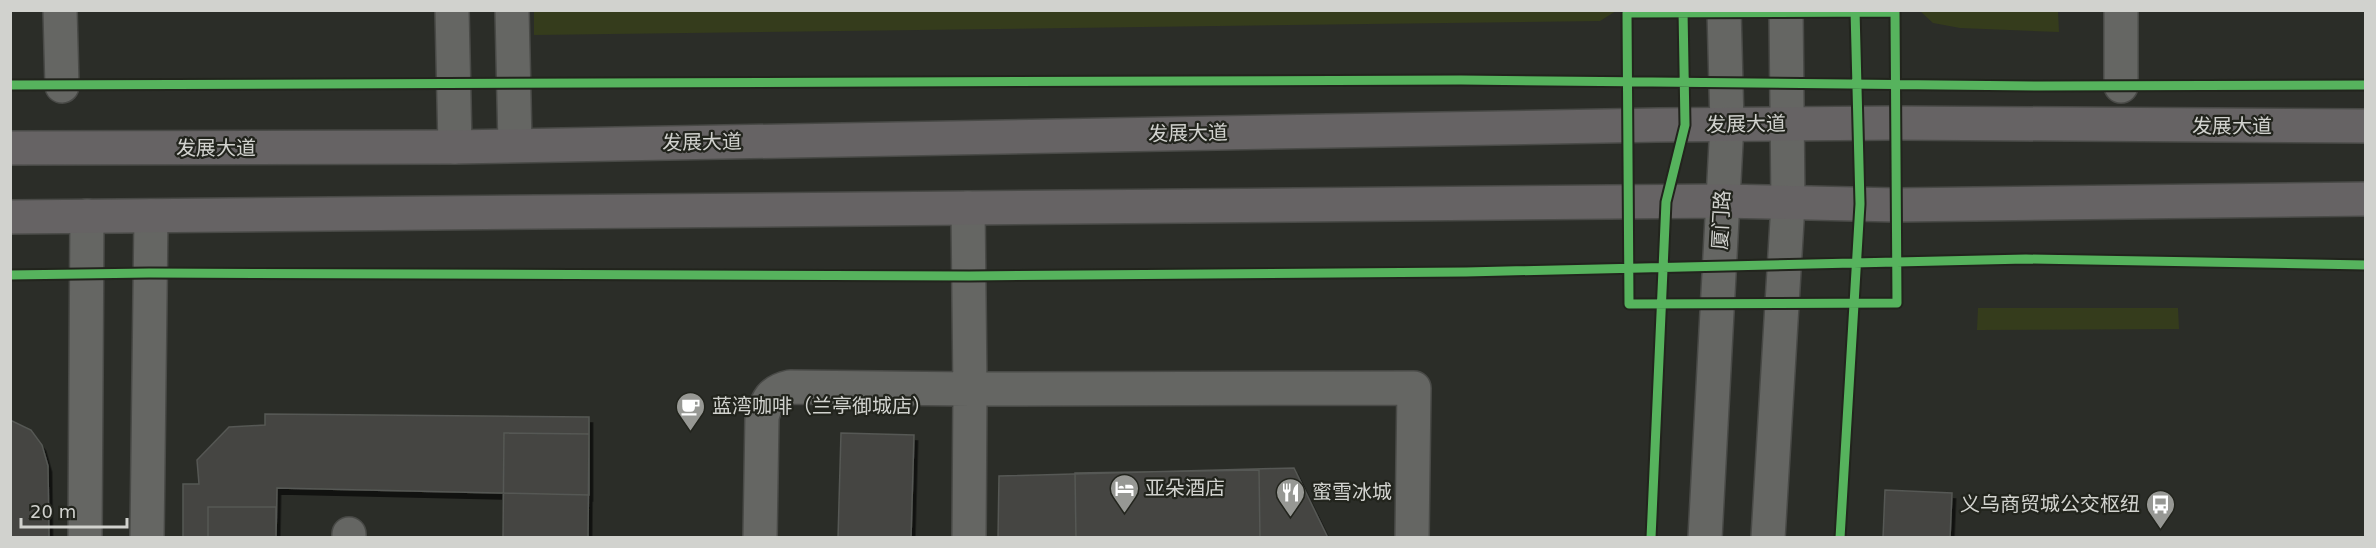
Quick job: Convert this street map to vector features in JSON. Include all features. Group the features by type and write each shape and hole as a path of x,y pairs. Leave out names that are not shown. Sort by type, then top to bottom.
{"main road":[{"name":"发展大道","path":"10,148 454,147 1726,124 2366,126"},
{"path":"10,217 1722,201 1896,205 2366,199"}],"street":[{"path":"60,10 62,86"},
{"path":"452,10 454,147"},
{"path":"512,10 515,146"},
{"name":"厦门路","path":"1706,537 1726,124 1724,10"},
{"path":"1768,537 1788,204 1786,10"},
{"path":"2121,10 2121,86"},
{"path":"968,208 969,537"},
{"path":"85,537 87,216"},
{"path":"147,537 151,216"},
{"path":"760,537 762,417 767,399 777,390 790,387 1414,388 1412,537"}],"green space":[{"path":"534,10 1616,11 1600,21 534,35"},
{"path":"1920,11 2058,11 2059,32 1960,28 1933,23"},
{"path":"1978,308 2178,308 2179,329 1977,330"}],"building":[{"path":"265,414 589,417 589,495 277,488 276,538 183,538 183,484 199,484 197,460 229,427 265,425"},
{"path":"10,420 31,430 42,445 48,466 49,538 10,538"},
{"path":"504,433 589,434 588,538 503,538"},
{"path":"841,433 914,435 911,538 838,538"},
{"path":"1294,468 1328,538 998,538 999,476"},
{"path":"1259,470 1260,538 1076,538 1075,473"},
{"path":"1885,490 1952,493 1950,538 1883,538"},
{"path":"208,507 276,507 276,538 208,538"}],"cycle path":[{"path":"1651,538 1666,202 1685,125 1683,10"},
{"path":"1840,538 1860,204 1855,10"},
{"path":"1895,12 1897,303 1629,304 1627,13 1895,12"},
{"path":"10,85 1461,80 2040,86 2366,85"},
{"path":"10,275 149,273 969,276 1466,272 2026,259 2366,265"}],"place":[{"name":"蓝湾咖啡（兰亭御城店）","path":"691,432"},
{"name":"亚朵酒店","path":"1124,514"},
{"name":"蜜雪冰城","path":"1291,518"},
{"name":"义乌商贸城公交枢纽","path":"2161,530"}]}
